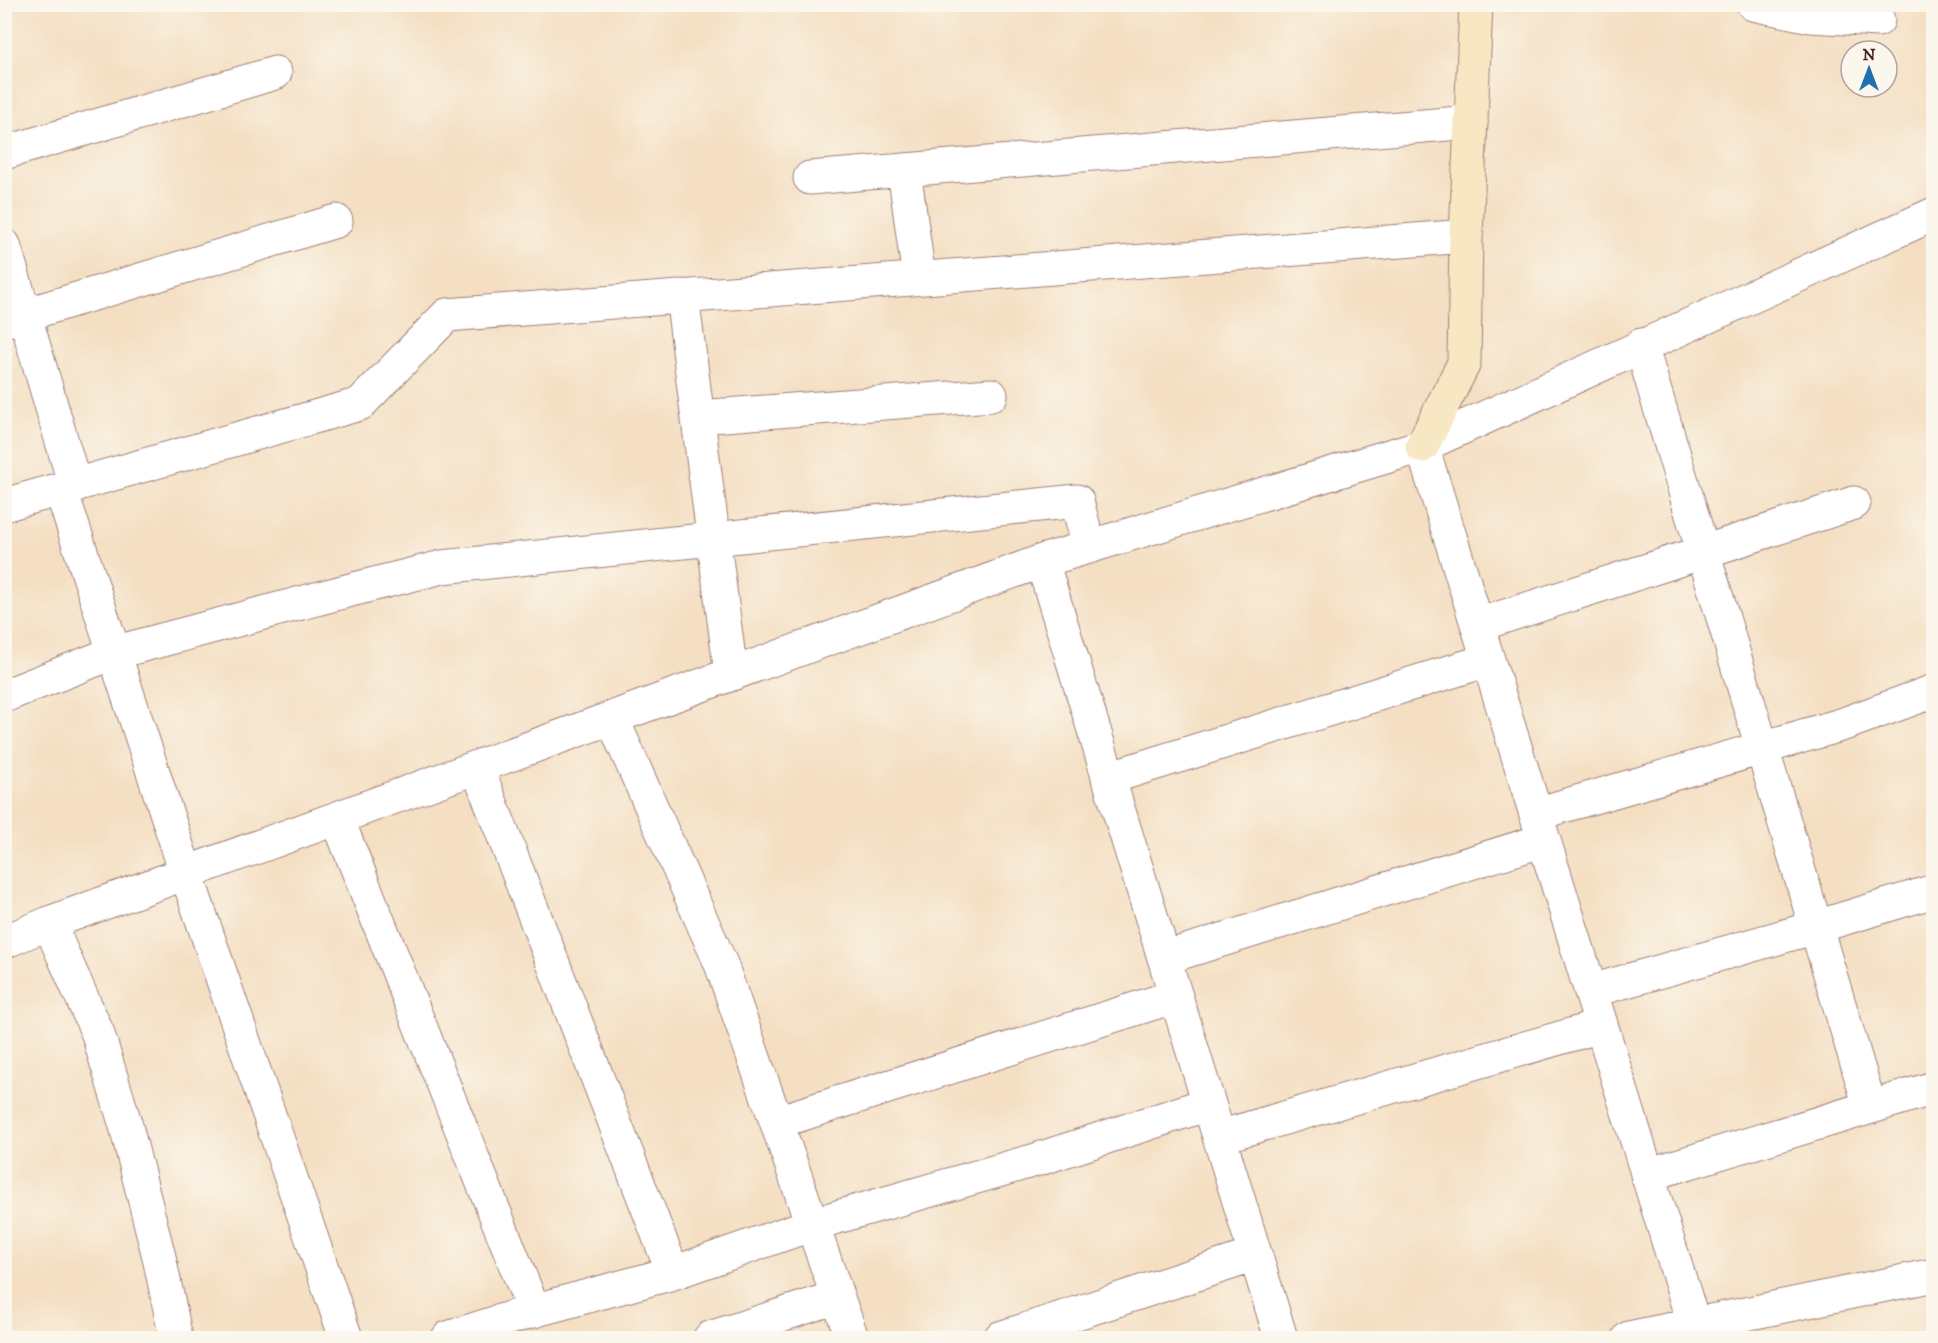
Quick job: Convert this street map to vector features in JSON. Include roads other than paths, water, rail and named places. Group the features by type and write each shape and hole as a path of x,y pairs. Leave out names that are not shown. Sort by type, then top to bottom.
{"street":[{"path":"1476,4 1466,236 1464,363 1422,446 1647,1175 1715,1328"},
{"path":"1753,4 1811,16 1878,20"},
{"path":"4,153 275,73"},
{"path":"810,178 1471,122"},
{"path":"904,170 919,278"},
{"path":"4,942 49,923 1042,561 1422,446 1934,214"},
{"path":"15,318 336,221"},
{"path":"4,505 360,404 447,315 1466,236"},
{"path":"4,245 15,318 68,488 113,653 346,1338"},
{"path":"682,296 731,674"},
{"path":"1641,345 1870,1107"},
{"path":"698,417 991,395"},
{"path":"4,696 113,653 442,567 1077,501 1089,547"},
{"path":"1478,625 1854,503"},
{"path":"1042,561 1281,1338"},
{"path":"1108,778 1488,660"},
{"path":"1164,958 1763,749 1844,724 1934,692"},
{"path":"612,718 721,964 852,1338"},
{"path":"477,766 673,1273"},
{"path":"337,818 534,1311"},
{"path":"1591,992 1934,891"},
{"path":"49,923 98,1034 126,1126 159,1257 176,1338"},
{"path":"777,1122 1176,996"},
{"path":"1219,1137 1601,1026"},
{"path":"1647,1175 1934,1088"},
{"path":"448,1338 534,1311 673,1273 813,1224 1039,1159 1208,1104"},
{"path":"1000,1338 1255,1255"},
{"path":"1629,1338 1715,1328 1934,1275"},
{"path":"710,1338 837,1297"}]}
